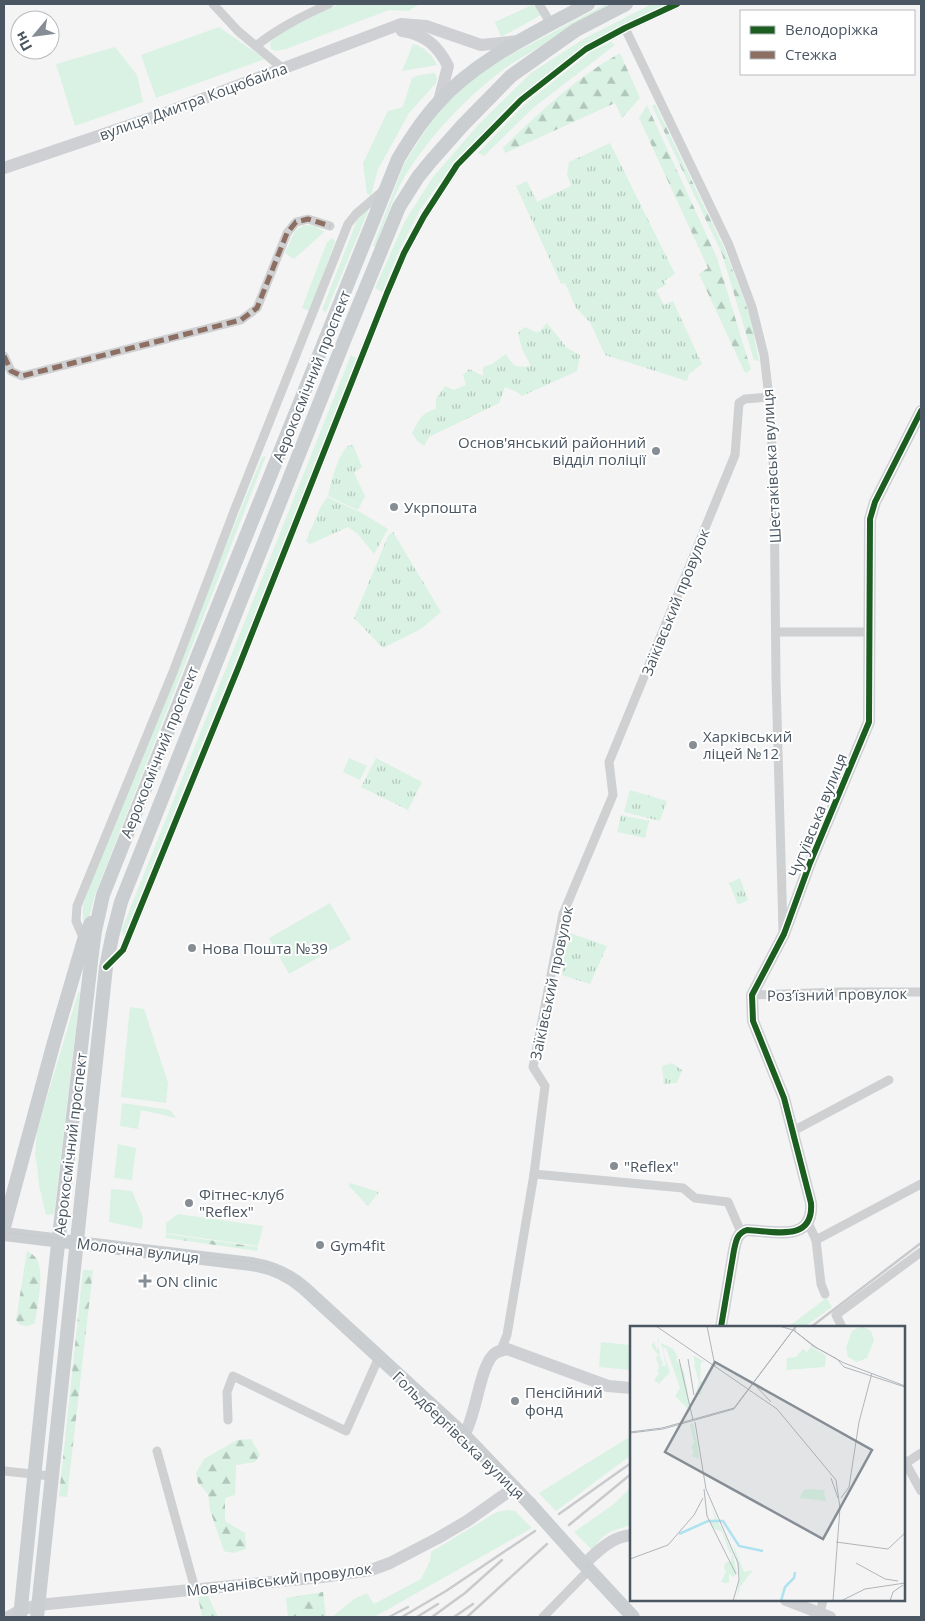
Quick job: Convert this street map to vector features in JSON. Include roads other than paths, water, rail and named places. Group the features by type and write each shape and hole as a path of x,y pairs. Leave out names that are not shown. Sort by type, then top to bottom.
{"main road":[{"name":"Аерокосмічний проспект","path":"21,1614 59,1240 92,952 103,895 398,159 415,131 439,101 465,78 483,64 588,4"},
{"name":"Аерокосмічний проспект","path":"37,1611 106,967 121,902 399,207 418,177 431,161 511,76 576,30 626,4"},
{"path":"4,1227 84,940 103,895"},
{"path":"67,999 80,987 88,998"},
{"name":"Молочна вулиця","path":"4,1234 272,1268"},
{"name":"Гольдбергівська вулиця","path":"272,1268 296,1282 464,1435 515,1487 633,1617"}],"street":[{"path":"213,4 238,31 282,68"},
{"path":"256,46 272,33 329,4"},
{"path":"539,4 551,24"},
{"path":"106,967 123,950 243,657 387,293 404,253 424,216 457,165 521,100 586,49 624,28 677,4"},
{"name":"вулиця Дмитра Коцюбайла","path":"4,168 157,116 401,24 426,26 481,45 524,40"},
{"name":"Шестаківська вулиця","path":"624,28 729,245 752,307 764,355 769,396 774,479 776,679 784,934"},
{"path":"382,31 395,30 415,33 436,47 448,66 439,101"},
{"path":"92,952 84,940 76,921 77,906 173,672 234,511 348,224 356,214 385,190"},
{"path":"4,356 12,372 22,376 242,320 257,308 287,233 296,222 308,219 330,226"},
{"name":"Заїківський провулок","path":"501,1350 507,1335 534,1174 544,1086 533,1067 563,914 613,795 609,762 735,454 739,403 745,399 769,396"},
{"name":"Чугуївська вулиця","path":"825,1294 821,1284 816,1240 808,1223 812,1214 811,1203 784,1098 753,1021 752,995 784,934 810,862 869,722 870,519 875,502 921,411"},
{"path":"776,632 870,632"},
{"name":"Роз’їзний провулок","path":"752,995 921,992"},
{"path":"793,1132 889,1080"},
{"path":"534,1174 683,1188 695,1198 728,1202 741,1232"},
{"path":"816,1240 921,1184"},
{"path":"720,1326 734,1250 737,1238 741,1232 747,1230 791,1232 801,1230 808,1223"},
{"path":"842,1326 836,1315 921,1252"},
{"path":"464,1435 487,1367 492,1356 501,1350 507,1349 608,1386 630,1388"},
{"path":"228,1420 227,1392 232,1376 346,1431 379,1357"},
{"path":"157,1451 195,1589"},
{"path":"921,1453 905,1462 921,1491"},
{"path":"4,1471 52,1476"},
{"name":"Мовчанівський провулок","path":"21,1614 195,1589 322,1577 360,1572 380,1567 467,1521 515,1487"},
{"path":"543,1617 585,1565 613,1540 630,1535"},
{"path":"4,1616 16,1601 23,1587"},
{"path":"788,1601 823,1616 823,1601"},
{"path":"8,1617 21,1614"}],"tram line":[{"path":"4,1232 252,1262 267,1265 286,1274 305,1287 471,1440 516,1486 635,1617"}],"railway":[{"path":"812,1326 921,1243"},
{"path":"559,1514 630,1464"},
{"path":"569,1525 630,1475"},
{"path":"402,1617 446,1591 535,1531"},
{"path":"467,1617 547,1544"},
{"path":"432,1617 465,1593 502,1560"},
{"path":"417,1617 438,1604"},
{"path":"454,1617 473,1604"},
{"path":"389,1617 408,1607"}],"place":[{"name":"Основ'янський районний відділ поліції","path":"656,451"},
{"name":"Укрпошта","path":"394,507"},
{"name":"Харківський ліцей №12","path":"693,745"},
{"name":"Нова Пошта №39","path":"192,948"},
{"name":"\"Reflex\"","path":"614,1166"},
{"name":"Фітнес-клуб \"Reflex\"","path":"189,1203"},
{"name":"Gym4fit","path":"320,1245"},
{"name":"ON clinic","path":"145,1281"},
{"name":"Пенсійний фонд","path":"515,1401"}]}
